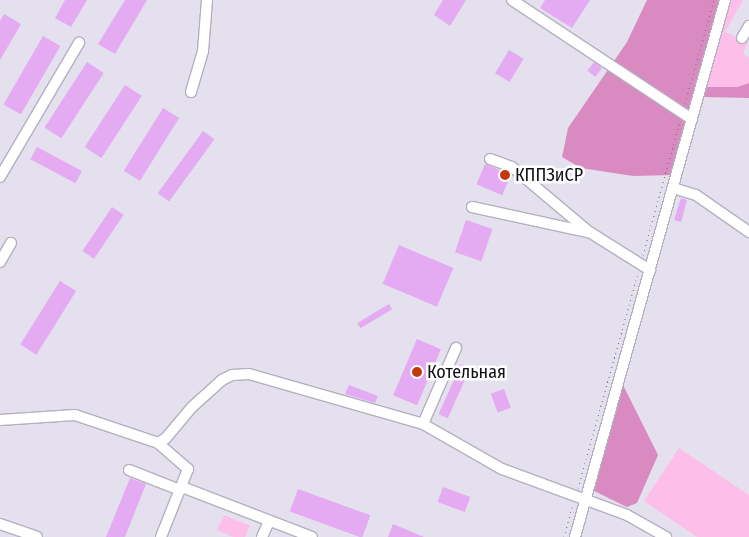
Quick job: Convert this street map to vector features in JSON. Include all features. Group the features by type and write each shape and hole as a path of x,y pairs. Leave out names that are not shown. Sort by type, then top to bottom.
{"street":[{"path":"191,92 203,51 207,0"},
{"path":"512,0 692,119"},
{"path":"575,537 725,0"},
{"path":"742,38 749,26"},
{"path":"0,177 79,43"},
{"path":"490,159 512,167 591,233 650,270"},
{"path":"673,188 696,196 749,232"},
{"path":"472,208 591,233"},
{"path":"0,262 12,243"},
{"path":"423,424 456,348"},
{"path":"158,442 166,438 192,406 222,380 240,373 423,424 502,469 586,502 627,515 666,537"},
{"path":"0,420 75,415 158,442 188,469 161,537"},
{"path":"129,470 310,537"},
{"path":"262,537 269,521"},
{"path":"0,524 38,537"}],"shaded area":[{"path":"647,0 721,0 673,175 633,176 581,168 562,157 568,128 627,42"},
{"path":"731,0 743,0 725,32 748,42 743,54 749,58 749,83 737,87 707,87"},
{"path":"749,83 749,98 704,97 707,87 737,87"},
{"path":"623,385 658,455 637,503 627,507 594,491"},
{"path":"679,448 749,495 749,537 697,537 644,501"},
{"path":"224,515 250,526 245,537 233,537 217,530"}],"building":[{"path":"65,0 87,0 71,27 55,18"},
{"path":"125,0 147,0 115,54 98,44"},
{"path":"443,0 466,0 450,26 434,15"},
{"path":"545,0 590,0 572,28 540,8"},
{"path":"4,14 21,24 0,60 0,21"},
{"path":"43,36 60,46 21,114 4,104"},
{"path":"509,50 524,59 510,82 495,73"},
{"path":"87,62 104,73 61,138 45,127"},
{"path":"594,62 602,68 595,77 587,71"},
{"path":"125,85 142,96 101,158 85,147"},
{"path":"163,108 179,118 140,181 124,171"},
{"path":"203,131 214,139 169,202 158,193"},
{"path":"37,147 82,171 75,183 30,159"},
{"path":"485,164 511,175 502,195 476,184"},
{"path":"681,198 687,200 681,222 674,220"},
{"path":"112,207 124,215 94,259 82,251"},
{"path":"466,220 492,229 481,261 455,252"},
{"path":"399,245 453,268 437,307 383,284"},
{"path":"60,281 76,291 36,355 20,345"},
{"path":"389,304 392,309 360,328 357,323"},
{"name":"Котельная","path":"417,339 441,349 417,405 393,395"},
{"path":"461,364 470,368 448,418 439,414"},
{"path":"349,385 378,396 375,403 345,394"},
{"path":"504,389 511,408 498,413 491,394"},
{"path":"130,478 146,484 125,537 106,537"},
{"path":"443,487 470,497 465,512 438,502"},
{"path":"298,489 370,515 362,537 360,537 290,512"},
{"path":"393,524 424,537 388,537"}],"place":[{"name":"КППЗиСР","path":"505,175"},
{"name":"Котельная","path":"417,372"}]}
